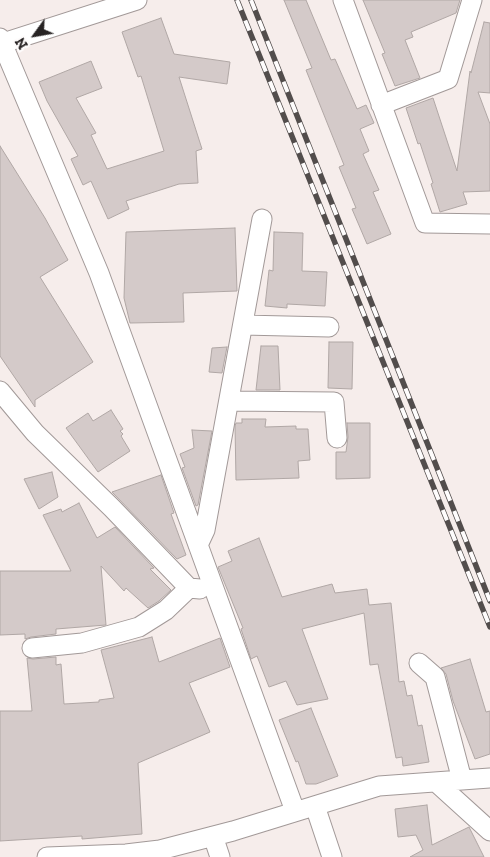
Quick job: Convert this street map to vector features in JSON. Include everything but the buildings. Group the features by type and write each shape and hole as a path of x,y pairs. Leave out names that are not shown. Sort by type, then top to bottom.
{"street":[{"path":"137,0 1,42 99,273 295,811"},
{"path":"343,0 424,223 490,224"},
{"path":"381,105 448,79 472,0"},
{"path":"198,545 205,530 262,219"},
{"path":"243,325 329,328"},
{"path":"0,391 35,433 112,508 189,588 214,589"},
{"path":"229,401 334,402 337,438"},
{"path":"32,648 82,643 140,627 166,610 189,588"},
{"path":"419,663 435,677 462,780"},
{"path":"47,857 160,850 379,786 490,778"},
{"path":"436,782 490,831"},
{"path":"315,806 332,857"},
{"path":"213,836 220,857"}],"railway":[{"path":"237,0 490,627"},
{"path":"251,0 490,601"}]}
